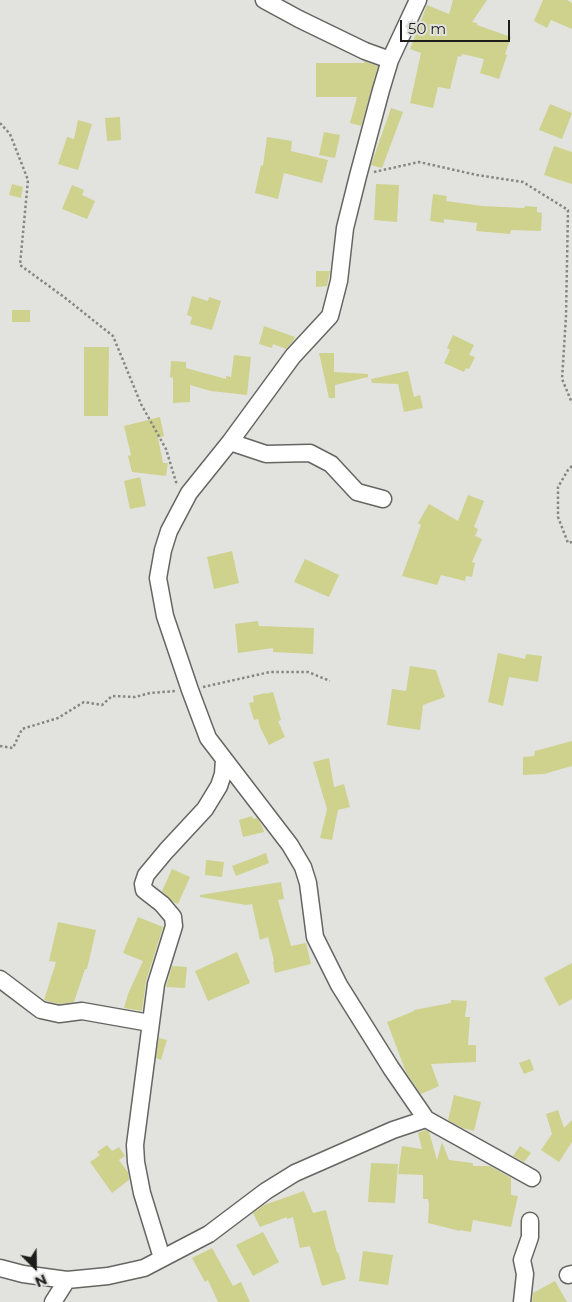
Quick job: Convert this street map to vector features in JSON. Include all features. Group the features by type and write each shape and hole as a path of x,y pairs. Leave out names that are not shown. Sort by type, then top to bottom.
{"street":[{"path":"264,0 365,51 390,60"},
{"path":"418,0 390,60 345,228 339,282 330,316 292,356 230,442 189,493 169,530 158,578 166,616 208,738 290,845 303,867 308,883 315,937 339,985 391,1068 426,1119 532,1178"},
{"path":"230,442 266,454 310,453 331,464 357,492 383,499"},
{"path":"162,1258 142,1193 135,1145 156,984 174,926 173,917 162,904 144,890 143,884 146,875 205,809 220,786 224,774 224,759"},
{"path":"0,979 41,1010 58,1014 82,1011 150,1023"},
{"path":"0,1268 23,1274 67,1280 108,1276 144,1268 209,1234 266,1191 294,1173 393,1130 426,1119"},
{"path":"522,1302 525,1274 522,1260 530,1237 530,1221"},
{"path":"53,1302 67,1280"}],"path":[{"path":"0,123 10,134 28,180 20,265 113,336 141,404 166,449 176,482 189,493"},
{"path":"358,176 419,162 477,175 523,182 568,210 566,316 562,380 572,403"},
{"path":"572,466 558,487 558,517 568,543 572,542"},
{"path":"0,746 13,748 22,729 58,718 84,702 102,705 112,696 135,697 150,693 190,690 270,672 308,672 330,681"}],"building":[{"path":"453,0 487,0 472,22 511,37 499,79 480,73 484,59 462,54 461,57 458,56 450,89 438,87 433,108 410,103 421,53 410,49 427,5 449,14"},
{"path":"543,0 567,0 572,3 572,29 551,20 547,28 534,21"},
{"path":"364,61 378,66 361,126 350,123 357,97 316,97 316,63 364,63"},
{"path":"550,104 572,113 562,139 539,130"},
{"path":"391,108 403,112 382,168 371,165"},
{"path":"120,117 121,140 107,141 105,118"},
{"path":"78,120 92,124 78,170 58,164 67,137 74,139"},
{"path":"324,132 340,135 335,158 319,155"},
{"path":"267,137 292,141 291,151 328,160 322,183 284,173 278,199 255,193 261,165 263,166"},
{"path":"554,146 572,152 572,184 544,175"},
{"path":"12,184 23,187 21,198 9,195"},
{"path":"376,184 399,185 397,222 374,220"},
{"path":"72,185 84,190 82,195 95,201 87,219 62,209"},
{"path":"433,194 447,196 446,201 482,206 537,207 537,212 542,213 541,231 511,230 510,234 476,231 477,223 444,219 444,223 430,221"},
{"path":"316,271 330,271 327,286 316,287"},
{"path":"192,296 208,301 209,297 221,301 212,330 190,324 192,317 187,315"},
{"path":"12,310 30,310 30,322 12,322"},
{"path":"264,326 295,337 286,349 273,344 272,348 259,344"},
{"path":"453,335 474,345 469,355 475,357 469,369 466,368 464,372 444,363 450,350 447,348"},
{"path":"84,347 109,347 108,416 84,416"},
{"path":"319,353 334,353 334,372 368,374 368,377 335,385 335,398 329,398"},
{"path":"234,355 251,357 247,395 211,391 190,385 190,402 173,403 173,378 170,377 171,361 186,362 186,368 226,379 226,376 231,377"},
{"path":"408,371 414,397 420,395 423,408 404,412 398,384 372,383 371,379"},
{"path":"160,417 164,436 158,438 163,463 168,463 166,476 132,472 128,456 131,455 124,426"},
{"path":"140,477 146,506 130,509 124,481"},
{"path":"468,495 484,501 474,527 478,529 475,536 482,539 472,562 475,563 472,577 466,576 465,581 441,575 437,585 402,576 421,525 418,523 429,504 458,521"},
{"path":"232,551 239,583 214,589 207,557"},
{"path":"305,559 339,575 329,597 294,582"},
{"path":"258,621 259,626 314,628 313,654 273,652 273,648 238,653 235,624"},
{"path":"498,653 525,659 526,654 542,656 538,682 509,677 503,706 488,702"},
{"path":"410,666 436,670 445,697 423,705 420,730 387,725 392,689 406,691"},
{"path":"273,692 281,720 278,721 285,737 269,745 258,719 254,720 249,703 254,702 253,696"},
{"path":"572,741 572,766 544,774 523,775 523,757 534,756 535,751"},
{"path":"329,758 334,787 344,784 350,807 338,810 332,840 320,838 327,809 313,762"},
{"path":"252,816 253,819 257,818 264,832 243,837 239,820"},
{"path":"266,853 269,863 236,876 232,866"},
{"path":"206,860 224,862 222,877 205,875"},
{"path":"172,869 190,877 178,904 173,902 162,891"},
{"path":"281,882 284,899 278,900 291,946 306,943 311,964 275,973 268,937 260,940 252,904 246,905 200,897 200,895"},
{"path":"138,917 163,927 146,981 142,1011 124,1008 128,994 143,961 123,953"},
{"path":"58,922 96,930 87,969 85,969 74,1002 59,1004 44,1000 56,962 49,961"},
{"path":"237,952 250,983 208,1001 195,971"},
{"path":"572,963 572,999 559,1006 544,978"},
{"path":"172,966 187,967 185,988 166,987"},
{"path":"451,1000 467,1001 465,1017 470,1017 468,1045 476,1045 476,1062 431,1064 439,1086 421,1094 406,1072 387,1022 414,1010 451,1003"},
{"path":"159,1038 167,1040 161,1060 156,1058"},
{"path":"530,1059 534,1070 524,1074 519,1063"},
{"path":"454,1095 481,1102 474,1131 462,1128 448,1120"},
{"path":"558,1110 564,1128 572,1120 572,1142 559,1162 541,1150 552,1134 546,1114"},
{"path":"426,1130 429,1132 437,1160 442,1142 449,1160 473,1163 473,1166 490,1166 511,1178 511,1195 518,1196 511,1227 473,1220 471,1232 428,1223 429,1205 428,1199 423,1199 423,1175 398,1174 402,1146 422,1149 418,1133"},
{"path":"107,1145 112,1151 119,1147 125,1156 119,1160 128,1172 129,1180 112,1193 90,1162 100,1155 97,1152"},
{"path":"520,1146 531,1153 524,1162 513,1156"},
{"path":"371,1163 398,1164 395,1203 368,1202"},
{"path":"304,1191 313,1213 326,1210 346,1279 322,1286 310,1246 300,1248 293,1217 287,1219 287,1217 260,1227 253,1213 264,1205"},
{"path":"263,1232 279,1262 253,1276 236,1245"},
{"path":"212,1248 233,1286 241,1282 250,1302 218,1302 208,1280 205,1282 192,1258"},
{"path":"363,1251 393,1255 388,1285 359,1281"},
{"path":"555,1281 567,1302 532,1302 533,1293"}]}
